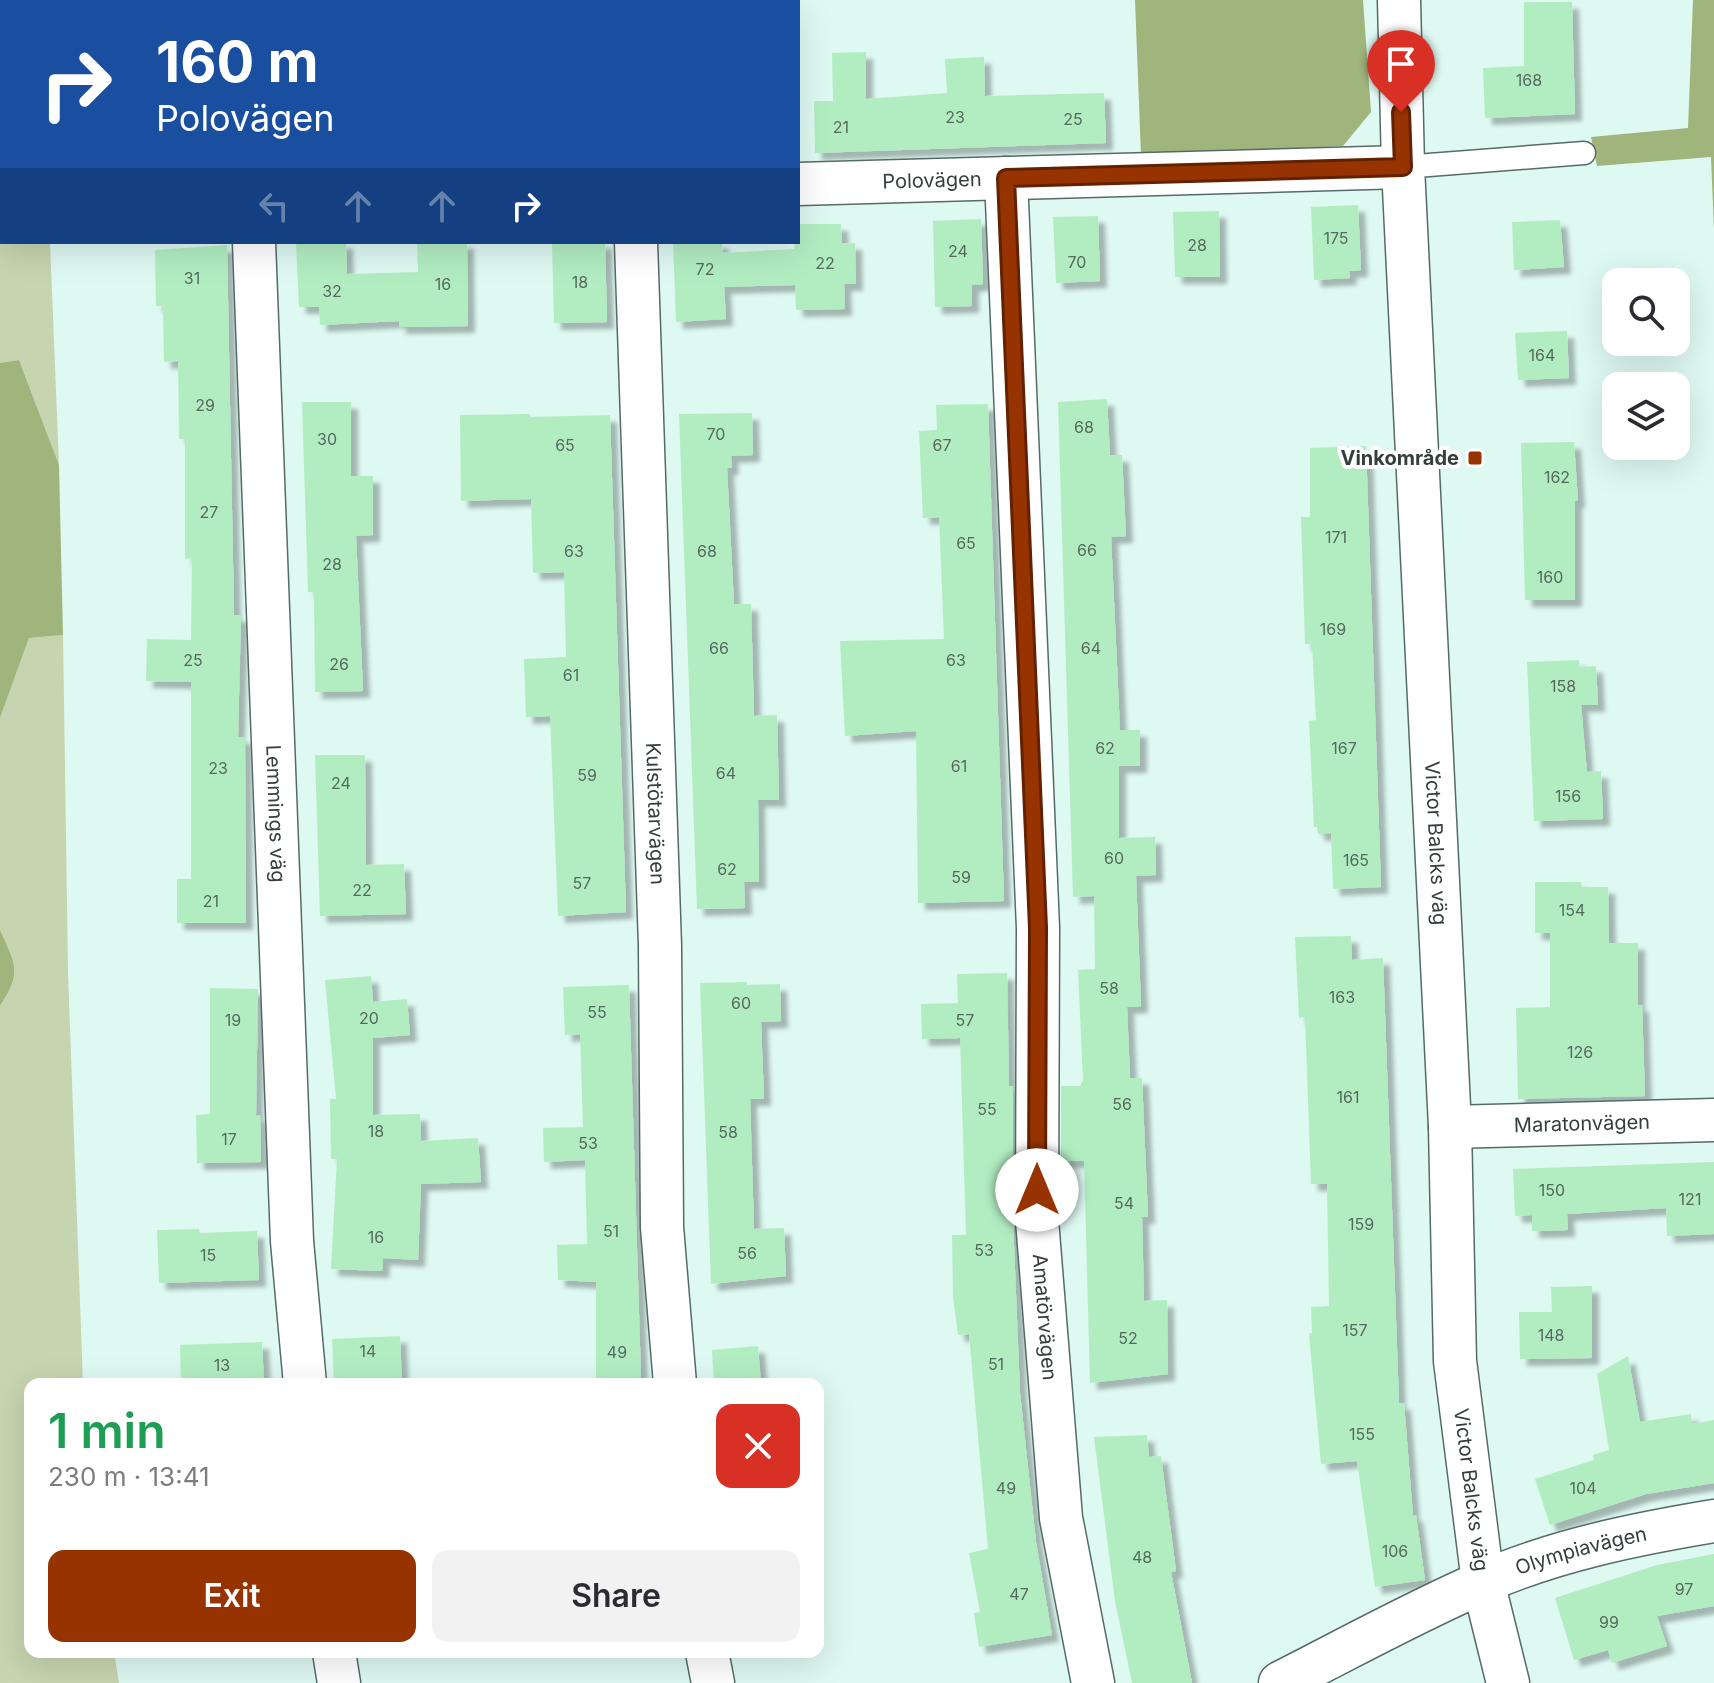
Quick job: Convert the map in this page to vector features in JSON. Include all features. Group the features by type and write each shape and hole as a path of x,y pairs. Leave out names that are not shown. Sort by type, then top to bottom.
{"street":[{"name":"Victor Balcks väg","path":"1399,0 1403,167 1450,1127 1455,1361 1483,1582 1508,1683"},
{"name":"Polovägen","path":"800,184 1403,167"},
{"name":"Amatörvägen","path":"1006,178 1038,928 1037,1220 1061,1518 1093,1683"},
{"name":"Lemmings väg","path":"254,244 292,1241 304,1378"},
{"name":"Kulstötarvägen","path":"636,244 660,946 662,1227 675,1378"},
{"name":"Maratonvägen","path":"1450,1127 1714,1120"},
{"name":"Olympiavägen","path":"1280,1683 1483,1582 1539,1561 1648,1532 1714,1521"},
{"path":"335,1658 339,1683"},
{"path":"708,1658 713,1683"}],"lane":[{"path":"1403,167 1584,153"}],"green space":[{"path":"1135,0 1363,0 1371,112 1343,146 1141,155"},
{"path":"1693,0 1714,0 1714,230 1711,157 1597,166 1591,137 1688,128"},
{"path":"0,244 50,244 59,465 19,360 0,363"},
{"path":"19,360 59,465 63,635 29,638 0,718 0,363"},
{"path":"63,635 68,973 83,1378 24,1378 24,1658 115,1658 119,1683 0,1683 0,1006 12,985 14,969 0,930 0,718 29,638"},
{"path":"0,930 13,961 14,977 0,1006"}],"building":[{"path":"1524,2 1572,2 1575,114 1485,118 1483,68 1524,66"},
{"path":"866,52 866,99 947,93 945,59 984,57 985,96 1104,93 1106,143 815,153 814,101 833,101 832,53"},
{"path":"1358,205 1361,270 1349,271 1350,278 1314,280 1311,207"},
{"path":"1219,211 1220,277 1175,277 1173,212"},
{"path":"1098,216 1100,281 1056,283 1053,217"},
{"path":"981,219 983,284 972,285 972,306 935,307 933,221"},
{"path":"1560,220 1564,267 1514,270 1512,222"},
{"path":"800,224 841,224 842,243 855,243 856,284 844,284 845,309 796,310 795,285 724,287 726,319 676,322 673,244 722,244 723,253 794,249 795,244 800,244"},
{"path":"296,244 346,244 347,274 418,272 417,244 467,244 468,326 399,327 399,321 320,325 319,307 299,307"},
{"path":"552,244 605,244 607,322 554,323"},
{"path":"227,245 234,615 241,615 238,737 245,737 246,923 177,923 177,879 191,879 191,682 146,681 147,639 191,640 192,558 185,559 185,439 179,439 178,361 164,362 163,306 156,306 155,250"},
{"path":"1567,331 1569,378 1518,380 1515,333"},
{"path":"1107,399 1110,455 1122,455 1126,536 1111,537 1120,730 1140,730 1140,766 1119,766 1119,838 1155,837 1156,875 1136,876 1141,1006 1127,1007 1130,1078 1142,1078 1148,1217 1142,1217 1144,1301 1167,1300 1168,1374 1090,1383 1084,1161 1061,1161 1061,1086 1080,1086 1083,1080 1078,970 1095,969 1094,896 1073,897 1058,402"},
{"path":"302,402 351,402 351,476 373,476 373,535 356,536 363,691 315,692 314,592 308,592"},
{"path":"988,404 1004,901 918,903 916,731 845,736 840,641 944,639 939,517 923,518 919,431 937,430 936,405"},
{"path":"752,413 753,455 731,456 732,468 727,468 734,604 751,604 754,716 777,715 779,800 758,800 759,882 744,882 745,908 697,909 679,414"},
{"path":"530,414 530,417 610,415 626,912 558,916 550,716 526,717 524,659 566,657 564,572 533,573 531,499 461,501 460,415"},
{"path":"1574,442 1578,501 1575,501 1575,600 1525,600 1521,443"},
{"path":"1366,446 1381,887 1333,889 1331,833 1318,834 1317,827 1314,827 1309,721 1316,720 1312,644 1305,644 1301,517 1310,517 1310,448"},
{"path":"1579,660 1579,667 1596,666 1598,705 1581,705 1587,772 1601,771 1603,819 1534,821 1527,662"},
{"path":"315,755 365,755 366,865 404,864 406,914 320,916"},
{"path":"1535,882 1581,882 1582,887 1608,887 1609,943 1638,943 1638,1005 1642,1005 1645,1096 1518,1099 1516,1008 1550,1007 1550,933 1535,933"},
{"path":"1351,936 1352,960 1383,958 1399,1403 1404,1403 1413,1516 1416,1515 1425,1580 1375,1587 1357,1461 1321,1464 1309,1334 1312,1333 1311,1307 1329,1306 1327,1184 1311,1184 1305,1017 1299,1018 1295,937"},
{"path":"1007,973 1009,1086 1013,1086 1013,1220 1020,1393 1036,1542 1052,1635 979,1647 974,1613 980,1612 969,1553 988,1549 969,1334 958,1335 953,1297 952,1235 966,1235 960,1038 922,1039 921,1004 958,1003 957,974"},
{"path":"371,976 373,1002 407,999 410,1035 373,1038 373,1115 420,1114 421,1141 478,1138 481,1182 421,1184 418,1260 383,1258 382,1271 331,1269 337,1159 331,1159 330,1099 336,1099 325,980"},
{"path":"747,982 747,985 780,984 781,1021 761,1022 764,1099 750,1099 754,1229 784,1228 786,1276 711,1284 700,983"},
{"path":"629,985 641,1378 596,1378 596,1282 558,1280 557,1245 587,1244 585,1160 544,1162 543,1128 583,1127 580,1034 565,1035 563,987"},
{"path":"210,988 258,989 256,1115 260,1115 261,1162 197,1163 196,1115 210,1114"},
{"path":"1714,1162 1714,1234 1667,1236 1666,1208 1567,1214 1568,1230 1532,1231 1532,1215 1515,1216 1513,1169"},
{"path":"199,1229 200,1233 257,1231 259,1280 159,1283 157,1230"},
{"path":"1592,1286 1592,1358 1520,1359 1519,1312 1552,1312 1551,1287"},
{"path":"400,1336 402,1378 334,1378 332,1339"},
{"path":"262,1342 264,1378 181,1378 180,1345"},
{"path":"758,1346 761,1378 714,1378 712,1350"},
{"path":"1628,1356 1640,1422 1691,1414 1692,1424 1714,1420 1714,1483 1646,1494 1550,1525 1535,1479 1594,1460 1593,1455 1609,1450 1597,1374"},
{"path":"1147,1435 1149,1457 1161,1456 1176,1571 1171,1572 1192,1683 1132,1683 1115,1601 1094,1437"},
{"path":"1714,1554 1714,1606 1657,1616 1667,1646 1612,1663 1608,1650 1574,1660 1555,1598 1657,1565"}],"place":[{"name":"Vinkområde","path":"1475,458"}],"route":[{"path":"1037,1190 1038,928 1006,178 1403,167 1401,112"}]}
